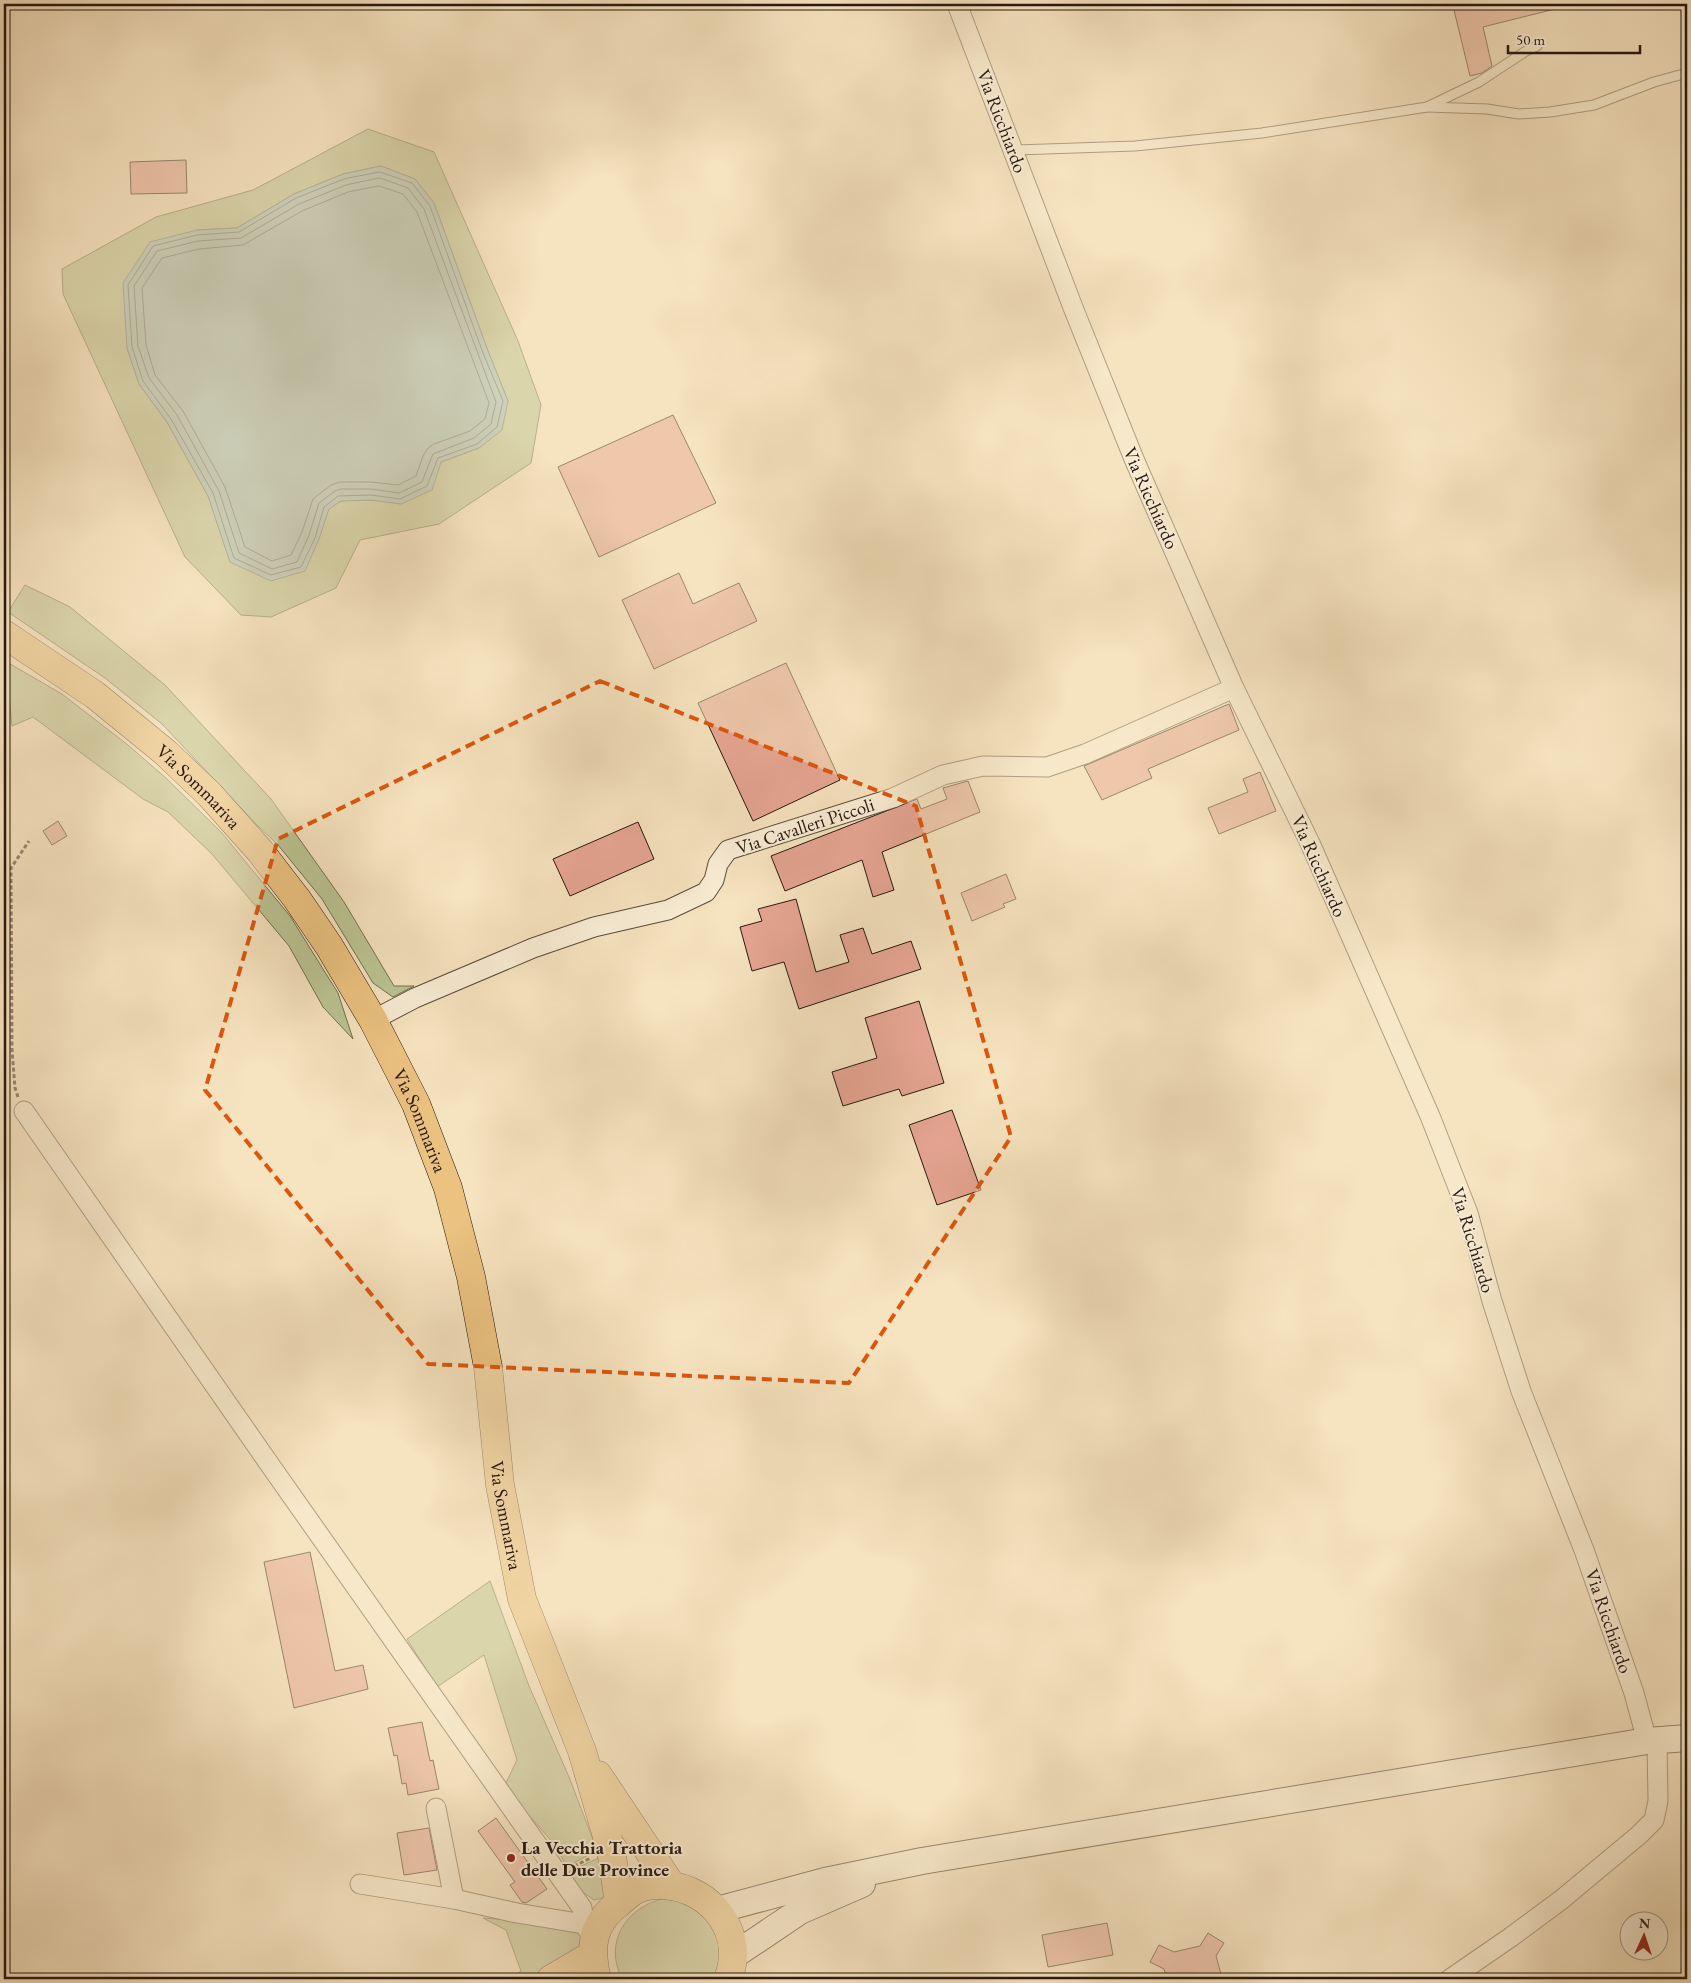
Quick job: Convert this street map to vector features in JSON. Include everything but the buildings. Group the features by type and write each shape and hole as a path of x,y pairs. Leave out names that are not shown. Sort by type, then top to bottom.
{"main road":[{"name":"Via Sommariva","path":"5,634 95,695 166,753 210,796 260,851 297,899 329,946 373,1020 416,1104 448,1188 471,1277 488,1367 500,1485 522,1599 582,1751"},
{"path":"717,1910 825,1881 922,1860 1652,1741 1687,1738"},
{"path":"582,1751 672,1886"},
{"path":"582,1751 611,1850 596,1931"},
{"path":"730,1968 800,1911 873,1880 993,1849"},
{"path":"551,1979 636,1890 657,1884 680,1886 700,1895 717,1910 728,1928 733,1949 730,1968"}],"street":[{"name":"Via Ricchiardo","path":"957,4 1074,310 1134,459 1234,688 1310,843 1430,1116 1468,1213 1492,1301 1521,1391 1584,1550 1652,1741 1658,1800 1654,1820 1639,1835 1561,1900 1450,1979"},
{"name":"Via Cavalleri Piccoli","path":"373,1020 415,998 533,948 594,928 668,910 706,892 714,880 718,864 728,850 892,798 943,775 983,766 1047,766 1057,764 1085,754 1234,688"},
{"path":"24,1111 596,1931"},
{"path":"436,1808 454,1899"},
{"path":"360,1884 454,1899 596,1931"}],"lane":[{"path":"1427,107 1479,82 1526,51 1538,46"},
{"path":"1013,150 1135,146 1262,133 1427,107 1487,109 1518,114 1550,112 1594,104 1654,82 1687,73"}],"path":[{"path":"24,1111 15,1088 13,1059 11,868 29,841"}],"highlighted area":[{"path":"600,681 916,806 1011,1137 849,1383 428,1364 205,1090 278,839"}],"green space":[{"path":"368,129 434,152 518,341 541,405 531,463 439,524 360,540 336,588 271,617 241,615 185,557 63,294 62,269 156,217 253,190","holes":["381,166 415,179 434,203 508,401 479,448 441,462 401,504 374,500 342,501 335,504 327,512 319,539 230,562 208,496 167,422 139,384 127,348 197,230 237,228 294,194 343,174"]},
{"path":"25,585 70,607 165,685 271,799 344,902 394,986 414,986 393,997 373,983 322,899 278,845 162,724 105,678 8,612"},
{"path":"5,661 62,694 128,745 167,779 222,833 290,916 338,993 353,1039 323,1007 289,946 212,854 168,812 143,799 33,717 12,726"},
{"path":"490,1581 529,1686 569,1777 597,1850 567,1867 555,1845 504,1787 517,1760 484,1655 437,1687 407,1639"},
{"path":"603,1856 608,1886 603,1898 594,1900 581,1891 568,1872"},
{"path":"665,1898 678,1898 719,1924 721,1979 622,1979 615,1952 617,1939 622,1928 640,1909"},
{"path":"483,1918 522,1921 579,1932 584,1943 542,1979 510,1979 521,1971 506,1930"}],"water":[{"path":"381,166 415,179 434,203 508,401 502,430 479,448 441,462 432,490 401,504 371,500 341,501 329,509 319,539 305,571 271,581 230,562 208,496 167,422 139,384 127,348 123,283 150,242 197,230 237,228 294,194 343,174"}],"place":[{"name":"La Vecchia Trattoria delle Due Province","path":"511,1858"}]}
